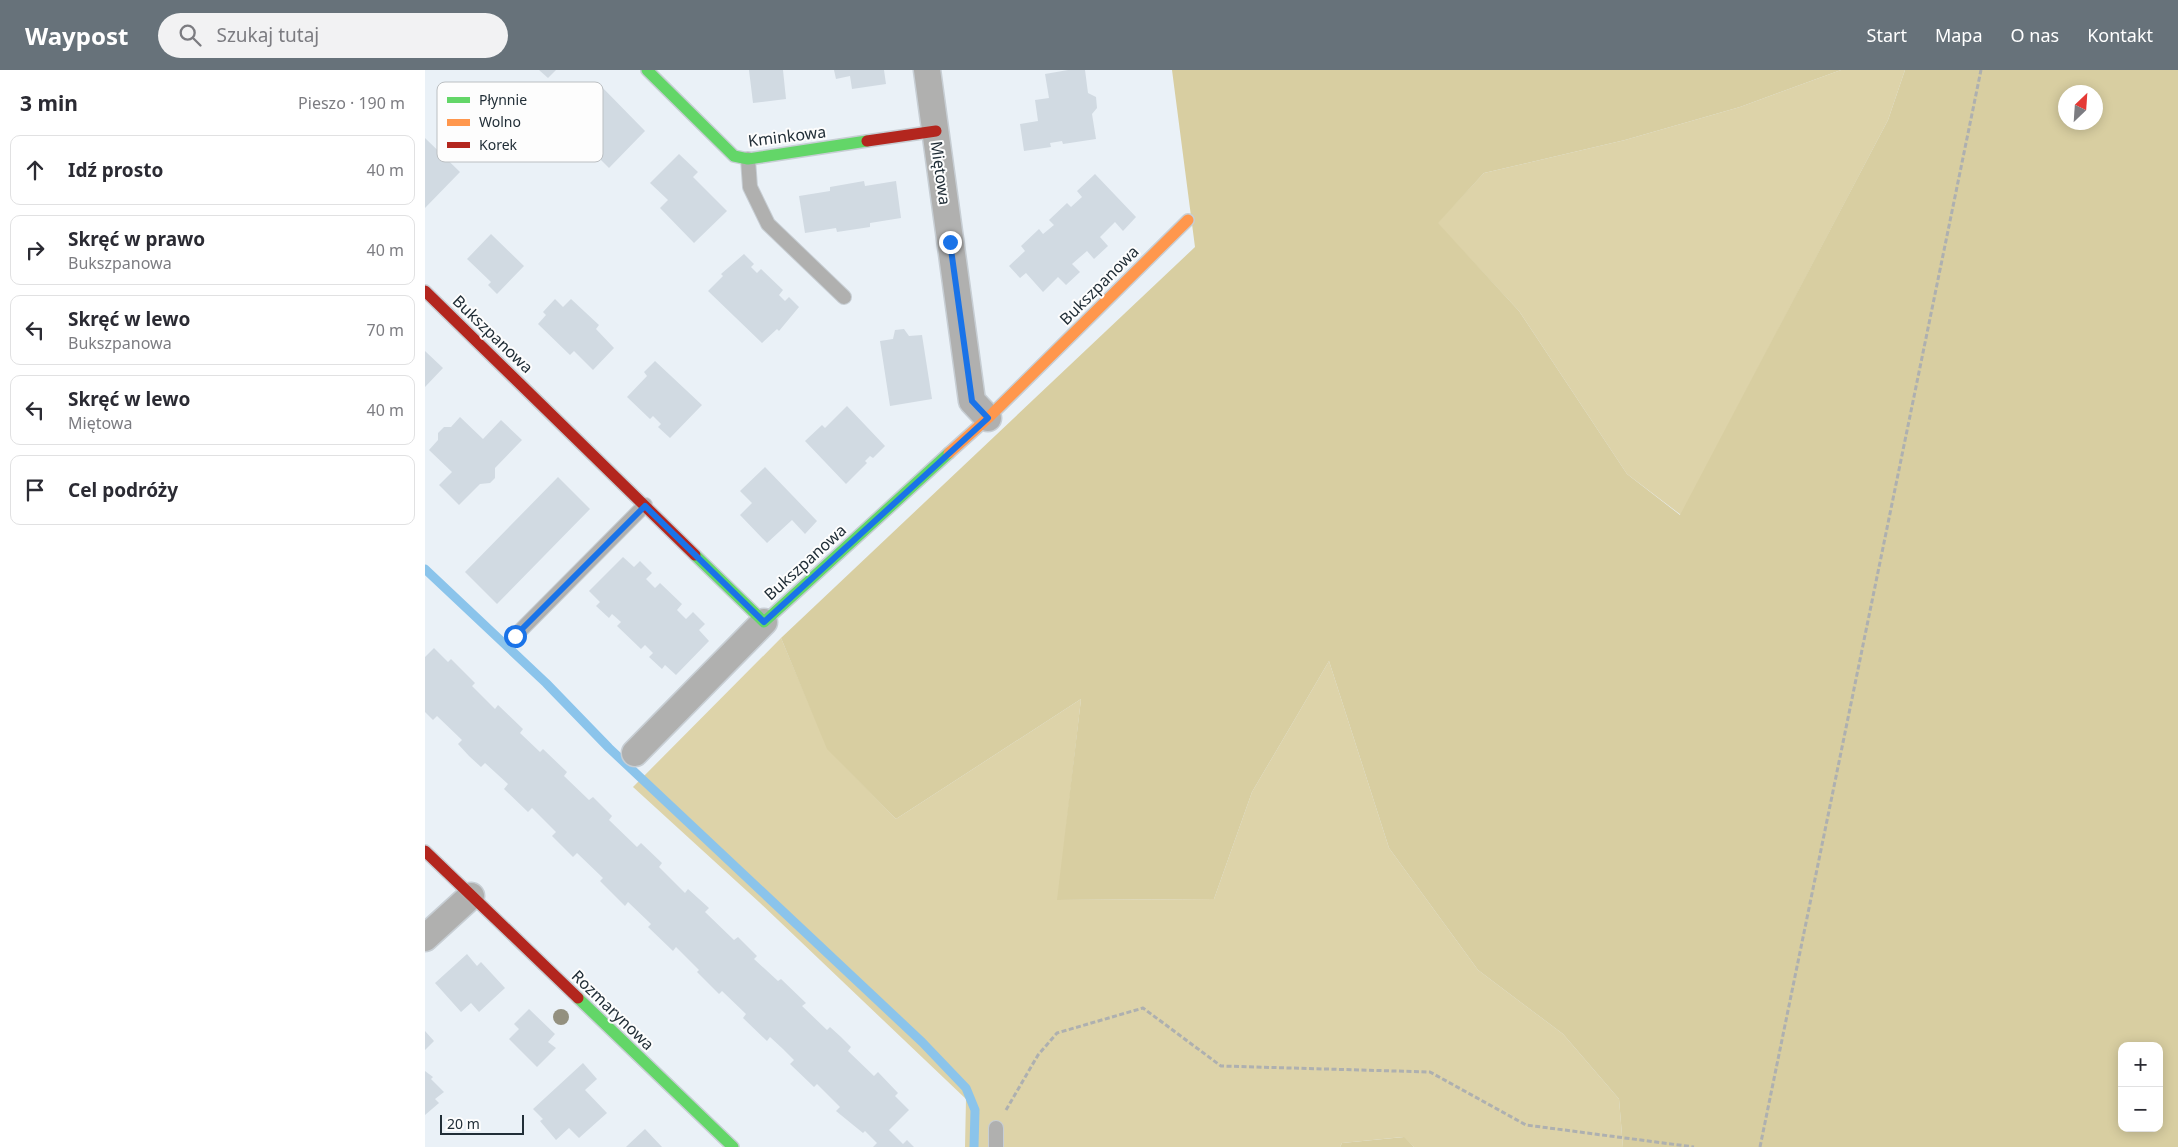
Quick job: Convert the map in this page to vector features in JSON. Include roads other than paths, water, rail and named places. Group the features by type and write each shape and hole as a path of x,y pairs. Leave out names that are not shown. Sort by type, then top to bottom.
{"street":[{"name":"Kminkowa","path":"647,70 734,156 748,159 936,131"},
{"name":"Miętowa","path":"927,70 972,401 988,418"},
{"name":"Bukszpanowa","path":"425,291 764,622 988,418 1187,220"},
{"path":"635,753 764,622"},
{"name":"Rozmarynowa","path":"425,851 733,1147"},
{"path":"425,938 471,896"}],"lane":[{"path":"748,159 750,188 768,224 844,297"},
{"path":"515,636 645,506"},
{"path":"996,1128 996,1147"}],"waterway":[{"path":"425,569 546,683 609,748 922,1042 966,1088 975,1110 974,1147"}]}
